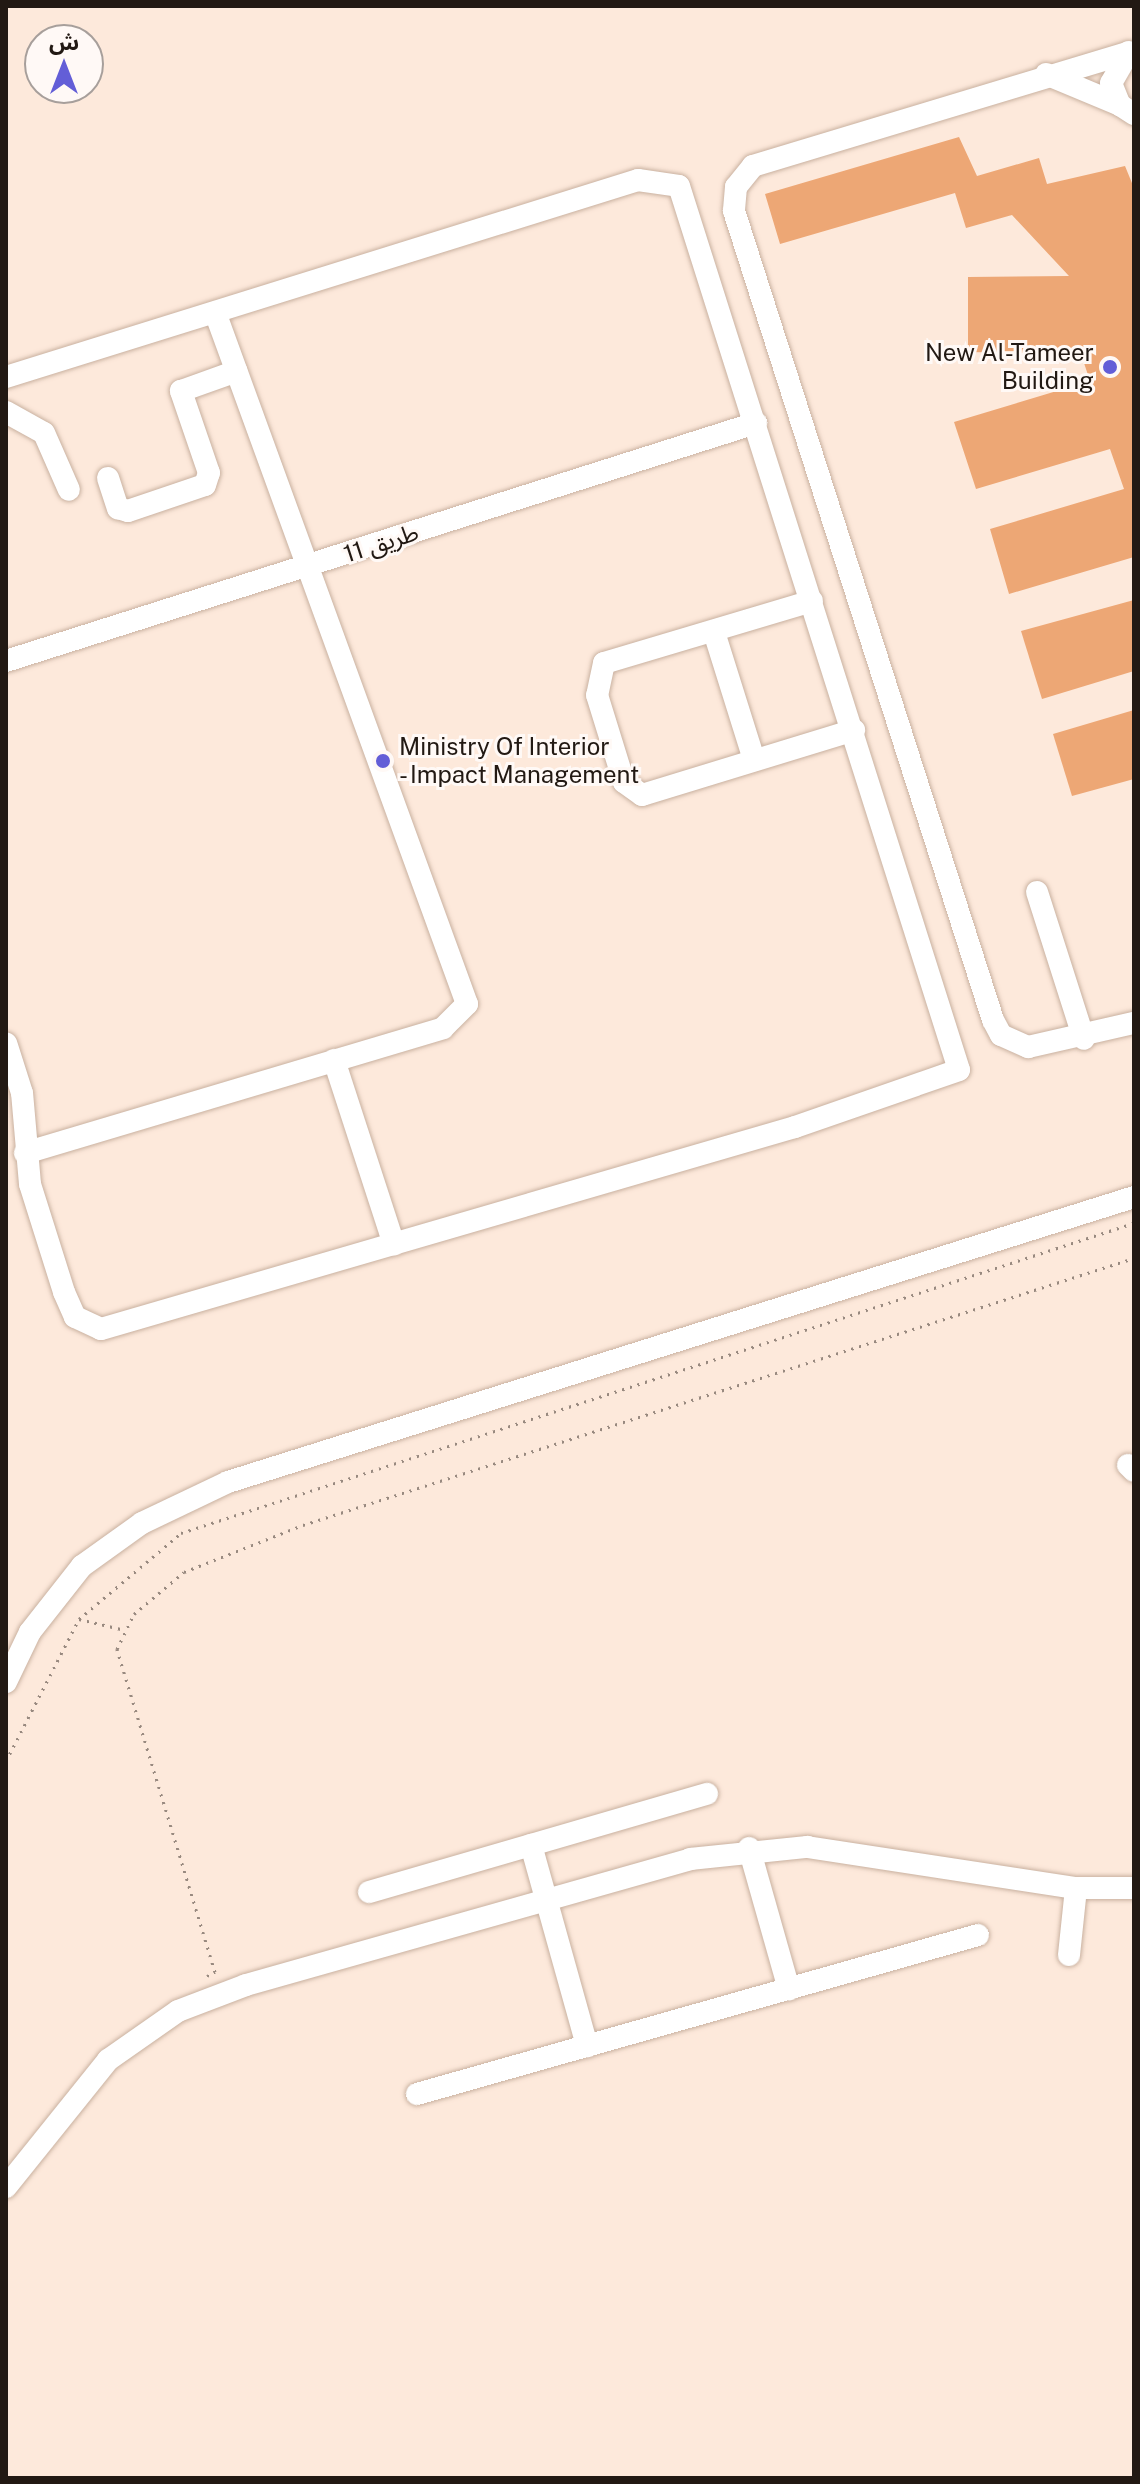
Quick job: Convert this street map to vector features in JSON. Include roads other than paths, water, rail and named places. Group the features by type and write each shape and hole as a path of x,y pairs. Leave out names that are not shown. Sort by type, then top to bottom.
{"lane":[{"path":"1130,51 1046,74 753,166 736,187 734,211 993,1020 1001,1035 1028,1047 1091,1036 1134,1023"},
{"path":"1127,109 1113,71 1130,51"},
{"path":"1046,74 1127,109"},
{"path":"6,377 659,178 686,197 958,1059 956,1074 117,1327 86,1325 69,1307 25,1153 22,1093 6,1043"},
{"path":"25,1153 455,1022 467,992 215,312"},
{"path":"108,478 118,508 128,511 205,485 209,473 181,391 237,371"},
{"path":"6,412 44,433 69,490"},
{"name":"طريق 11","path":"6,661 756,423"},
{"path":"812,601 598,671 597,695 624,782 642,795 854,730"},
{"path":"714,632 754,760"},
{"path":"1042,891 1091,1036"},
{"path":"334,1060 394,1245"},
{"path":"6,1682 30,1632 82,1566 142,1523 228,1482 1134,1197"},
{"path":"369,1892 707,1794"},
{"path":"531,1845 587,2046"},
{"path":"749,1848 789,1989"},
{"path":"6,2187 108,2060 178,2011 545,1897 749,1848 895,1857 1076,1888 1134,1888"},
{"path":"1069,1955 1076,1888"},
{"path":"417,2094 978,1935"}],"place":[{"name":"New Al-Tameer Building","path":"1110,367"},
{"name":"Ministry Of Interior - Impact Management","path":"383,761"}]}
